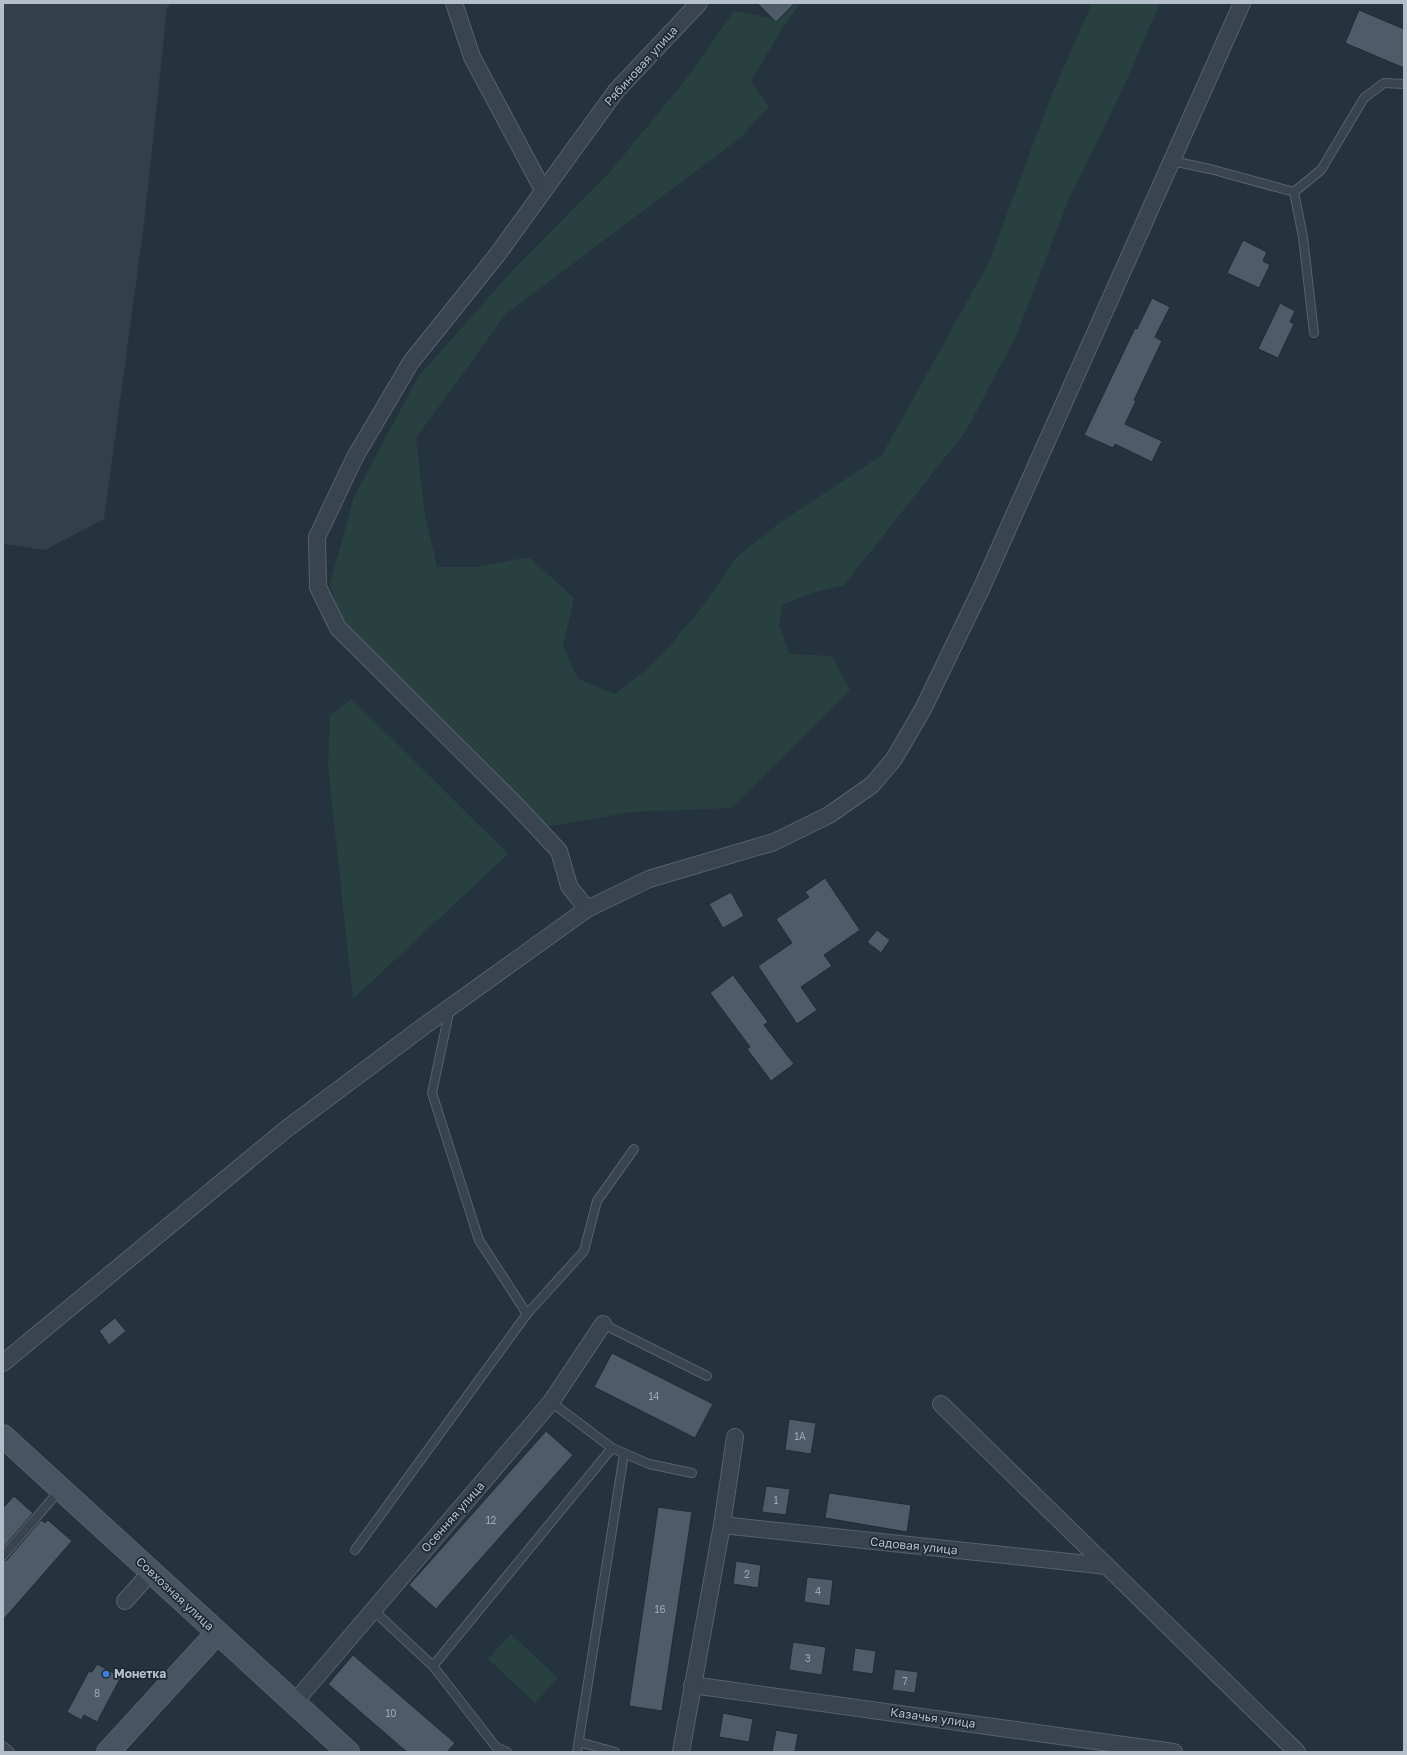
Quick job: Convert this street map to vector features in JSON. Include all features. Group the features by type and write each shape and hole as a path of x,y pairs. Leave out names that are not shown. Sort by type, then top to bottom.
{"main road":[{"name":"Совхозная улица","path":"3,1436 346,1751"},
{"path":"108,1752 217,1633"}],"street":[{"path":"454,3 472,57 543,190"},
{"name":"Рябиновая улица","path":"587,909 569,886 559,851 514,803 338,628 318,587 317,537 355,457 411,362 497,255 616,91 699,3"},
{"path":"3,1363 285,1130 450,1007 587,909 649,879 774,842 788,836 829,816 872,785 894,759 923,708 982,587 1242,3"},
{"name":"Осенняя улица","path":"294,1703 551,1402 603,1324"},
{"path":"940,1404 1297,1752"},
{"path":"681,1752 722,1525 735,1437"},
{"name":"Садовая улица","path":"722,1525 1107,1566"},
{"path":"125,1601 151,1572"},
{"name":"Казачья улица","path":"692,1685 1174,1752"}],"lane":[{"path":"1294,192 1321,170 1364,98 1384,83 1404,84"},
{"path":"1172,161 1210,169 1294,192"},
{"path":"1294,192 1303,237 1314,333"},
{"path":"450,1007 432,1093 479,1240 527,1314"},
{"path":"355,1550 527,1314 584,1251 597,1201 634,1149"},
{"path":"603,1324 707,1376"},
{"path":"551,1402 612,1448 649,1464 692,1474"},
{"path":"433,1666 612,1448"},
{"path":"577,1752 624,1454"},
{"path":"3,1556 61,1488"},
{"path":"373,1610 433,1666 494,1750 507,1752"},
{"path":"579,1742 615,1752"},
{"path":"3,1746 10,1752"}],"shaded area":[{"path":"3,3 171,3 167,8 144,224 104,519 45,550 3,544"}],"green space":[{"path":"788,3 801,3 782,29 751,81 769,107 741,137 506,314 416,438 425,515 437,567 478,567 529,557 574,598 563,646 578,679 615,694 646,670 667,649 703,606 737,557 778,524 882,455 989,262 1050,99 1092,3 1160,3 1124,86 1068,201 1017,334 966,431 844,585 812,593 783,605 779,624 789,654 832,656 850,690 731,808 632,812 539,828 345,632 330,584 354,497 418,377 512,271 609,173 687,78 734,11 776,19"},
{"path":"352,699 508,854 353,999 328,766 330,715"},
{"path":"511,1634 558,1678 535,1703 488,1659"}],"building":[{"path":"757,3 795,3 776,22"},
{"path":"1359,10 1404,29 1404,68 1345,43"},
{"path":"1243,240 1267,252 1263,261 1270,265 1259,288 1227,273"},
{"path":"1152,298 1170,307 1155,337 1162,341 1134,400 1136,401 1125,424 1162,441 1152,462 1115,444 1113,448 1084,435 1135,328 1137,329"},
{"path":"1280,303 1295,311 1290,322 1294,324 1278,358 1258,349"},
{"path":"825,878 860,930 824,955 832,966 801,987 817,1010 797,1024 758,966 792,943 776,919 809,897 805,892"},
{"path":"731,892 744,916 723,928 709,904"},
{"path":"877,930 890,940 881,953 867,942"},
{"path":"733,975 768,1022 764,1025 794,1064 771,1081 747,1049 750,1047 710,993"},
{"path":"115,1318 126,1331 109,1345 99,1331"},
{"path":"612,1353 713,1404 695,1438 594,1387"},
{"path":"789,1419 816,1423 811,1454 785,1450"},
{"path":"546,1431 573,1455 436,1609 409,1585"},
{"path":"766,1486 790,1489 786,1515 762,1512"},
{"path":"829,1493 911,1505 907,1532 825,1518"},
{"path":"14,1496 33,1513 3,1548 3,1508"},
{"path":"658,1507 692,1512 662,1711 629,1706"},
{"path":"41,1520 45,1523 48,1520 72,1541 3,1620 3,1561 7,1560"},
{"path":"736,1561 761,1565 758,1588 733,1584"},
{"path":"807,1577 833,1580 830,1606 804,1602"},
{"path":"793,1642 826,1647 822,1675 789,1670"},
{"path":"855,1648 876,1651 873,1674 852,1671"},
{"path":"353,1655 455,1743 447,1752 407,1752 328,1684"},
{"path":"97,1664 121,1677 97,1722 84,1715 81,1720 67,1712 89,1671 92,1672"},
{"path":"895,1669 918,1672 915,1693 892,1690"},
{"path":"723,1713 753,1719 749,1742 719,1737"},
{"path":"776,1730 798,1734 795,1752 772,1752"}],"place":[{"name":"Монетка","path":"106,1674"}]}
